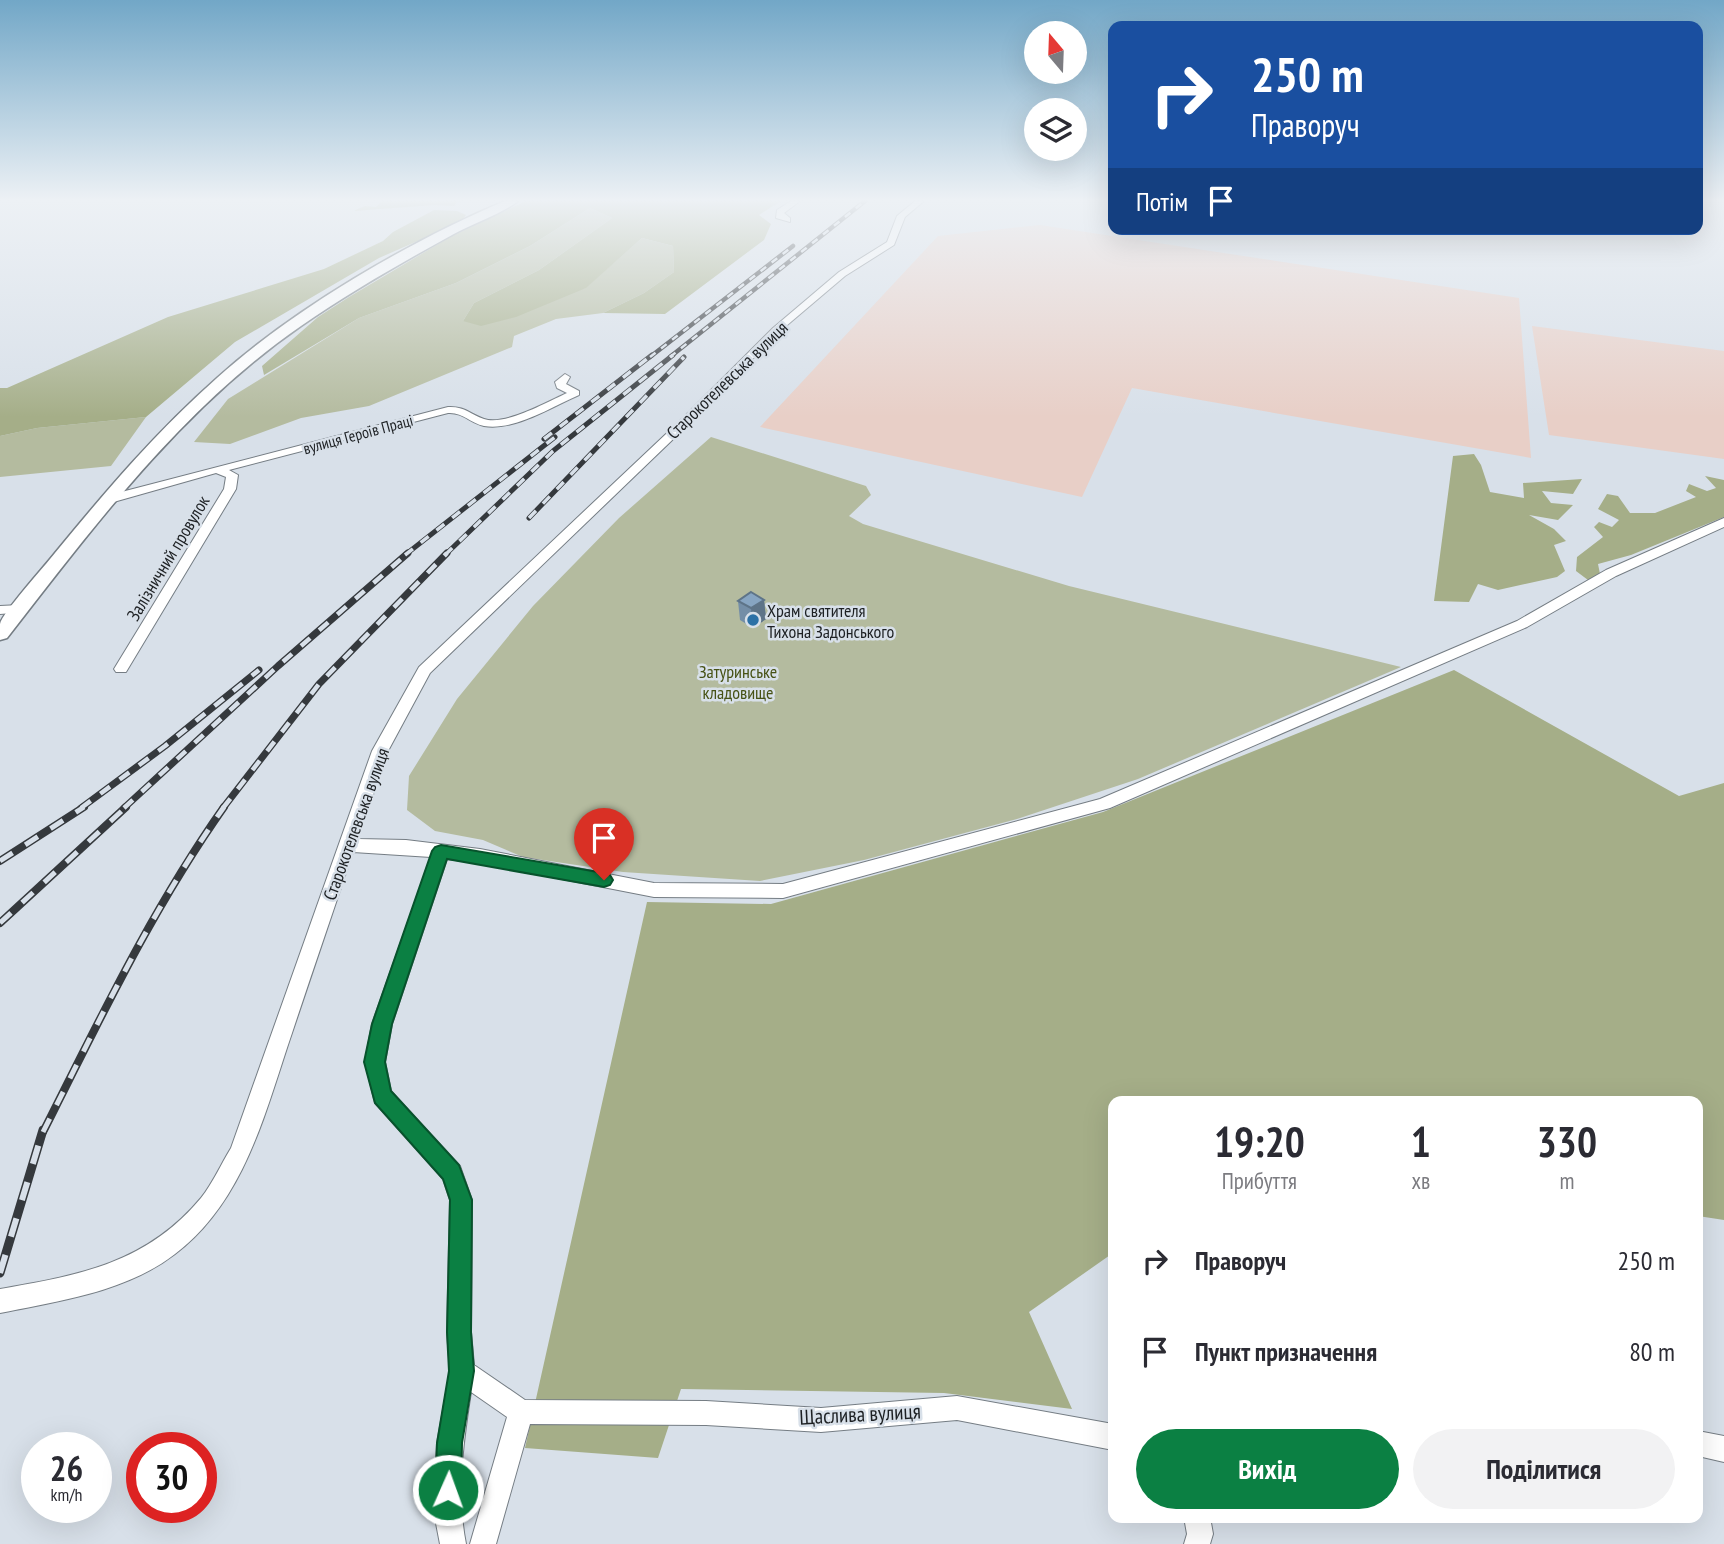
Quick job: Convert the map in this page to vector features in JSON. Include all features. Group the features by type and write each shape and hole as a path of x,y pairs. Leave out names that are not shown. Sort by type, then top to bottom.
{"main road":[{"path":"0,634 110,499 203,397 287,328 376,273"}],"street":[{"name":"Старокотелевська вулиця","path":"0,1301 114,1277 169,1247 210,1204 240,1153 380,751 424,670 688,419 776,330 843,273"},
{"name":"вулиця Героїв Праці","path":"110,499 448,410 463,410 486,423 505,421 575,393 561,386 560,382 565,377"},
{"name":"Залізничний провулок","path":"121,669 230,489 232,475 220,471"},
{"path":"348,845 406,846 441,851 654,890 783,891 1104,804 1522,624 1612,573 1724,522"},
{"path":"0,610 19,609"},
{"path":"441,851 382,1024 374,1062 382,1096 452,1173 461,1200 459,1332 462,1371 450,1443 447,1513 453,1544"},
{"path":"462,1371 521,1412 483,1544"},
{"name":"Щаслива вулиця","path":"521,1412 706,1413 821,1420 957,1408 1108,1436"},
{"path":"1703,1445 1724,1449"},
{"path":"1197,1544 1200,1534 1199,1523"}],"shaded area":[{"path":"903,273 1355,273 1519,298 1531,458 1132,388 1082,497 760,427"},
{"path":"1532,326 1724,351 1724,459 1549,435"}],"green space":[{"path":"311,273 353,273 235,342 146,417 37,428 0,436 0,388 7,388 168,317"},
{"path":"389,273 476,273 456,283 359,318 264,375 262,366 318,317"},
{"path":"476,273 533,273 474,303 463,321 585,288 602,273 672,273 644,293 603,313 556,319 514,336 512,347 369,406 301,418 230,444 194,442 228,399 359,318 456,283"},
{"path":"533,273 603,273 586,288 516,317 481,326 463,321 474,303"},
{"path":"672,273 720,273 665,314 603,313 644,293"},
{"path":"146,417 111,466 0,477 0,436 37,428"},
{"name":"Затуринське кладовище","path":"711,437 866,486 871,495 849,516 863,524 1069,586 1401,667 1138,779 1017,819 864,860 760,881 623,872 523,857 483,840 435,831 407,810 409,776 457,699 533,606 619,518"},
{"path":"1474,454 1481,465 1490,492 1524,498 1523,483 1582,479 1573,494 1542,491 1551,503 1573,505 1558,520 1529,515 1554,529 1566,541 1554,545 1565,571 1557,577 1498,590 1478,584 1469,602 1434,601 1453,456"},
{"path":"1705,476 1724,480 1724,517 1631,555 1598,564 1600,574 1588,580 1576,571 1577,557 1603,537 1594,527 1599,522 1612,527 1619,520 1598,509 1607,494 1618,496 1630,513 1655,513 1696,497 1686,491 1689,484 1707,491 1716,488"},
{"path":"1454,670 1679,796 1724,783 1724,1220 1703,1217 1703,1096 1108,1096 1108,1257 1029,1312 1072,1409 944,1393 681,1389 658,1458 525,1448 647,902 771,904 1103,812"}],"building":[{"path":"751,592 764,600 751,608 738,601"}],"railway":[{"path":"650,357 758,273"},
{"path":"670,357 775,273"},
{"path":"544,439 652,355"},
{"path":"446,554 553,451 673,355"},
{"path":"529,518 684,357"},
{"path":"405,555 555,437"},
{"path":"124,808 278,666 408,553"},
{"path":"223,808 319,684 446,554"},
{"path":"81,808 165,746 259,670"},
{"path":"0,861 84,807"},
{"path":"0,923 126,807"},
{"path":"43,1132 150,925 224,807"},
{"path":"0,1273 43,1130"}],"place":[{"name":"Храм святителя Тихона Задонського","path":"753,620"}],"route":[{"path":"448,1490 450,1443 462,1371 459,1332 461,1200 452,1173 382,1096 374,1062 382,1024 441,851 604,880"}]}
